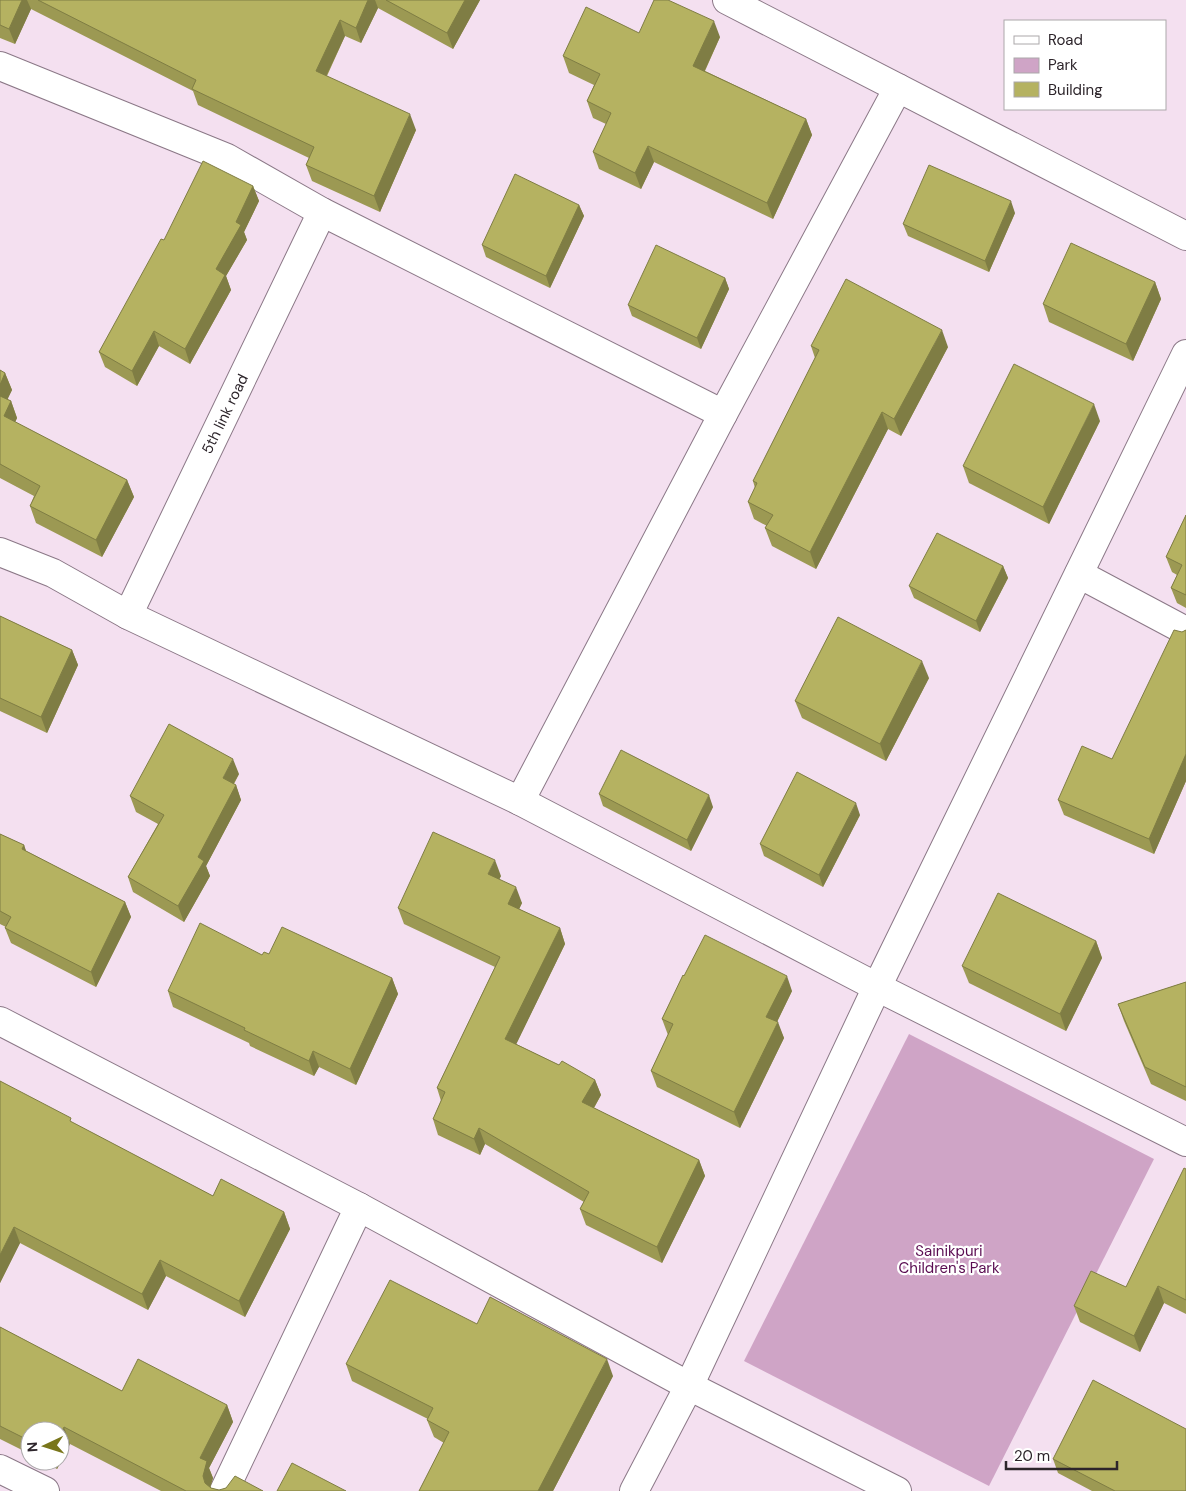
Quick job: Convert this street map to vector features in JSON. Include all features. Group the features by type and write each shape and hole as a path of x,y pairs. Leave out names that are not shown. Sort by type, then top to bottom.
{"street":[{"path":"727,0 1186,236"},
{"path":"0,66 227,158 322,212 723,414"},
{"path":"520,801 723,414 898,88"},
{"name":"5th link road","path":"128,615 322,212"},
{"path":"634,1491 689,1386 877,986 1186,354"},
{"path":"0,552 53,573 128,615 520,801 877,986 1186,1142"},
{"path":"1079,574 1186,631"},
{"path":"0,1021 359,1207 689,1386 897,1491"},
{"path":"224,1491 359,1207"},
{"path":"0,1469 44,1491"}],"green space":[{"name":"Sainikpuri Children's Park","path":"909,1034 1154,1159 989,1486 744,1361"}],"building":[{"path":"0,0 22,0 9,29 0,25"},
{"path":"38,0 368,0 356,28 340,20 316,71 410,114 374,196 306,165 314,147 192,89 196,80"},
{"path":"386,0 465,0 447,33"},
{"path":"654,0 668,0 714,21 693,66 806,119 767,203 648,146 635,173 593,152 611,113 587,101 600,74 563,56 586,7 639,33"},
{"path":"203,161 253,186 236,222 241,225 216,269 225,275 185,349 154,331 132,371 99,352 161,239 164,240"},
{"path":"929,165 1011,201 985,261 903,224"},
{"path":"515,174 579,205 546,276 482,245"},
{"path":"1071,243 1155,282 1126,344 1043,304"},
{"path":"656,245 725,278 697,338 628,305"},
{"path":"846,279 942,330 894,419 882,412 810,552 765,528 773,515 748,502 757,483 753,481 819,350 811,346"},
{"path":"1014,364 1094,404 1043,507 963,466"},
{"path":"0,370 5,373 0,385"},
{"path":"0,396 11,401 4,416 127,480 96,540 30,506 40,486 0,464"},
{"path":"1186,515 1186,595 1171,588 1182,565 1166,557"},
{"path":"937,533 1003,566 976,621 909,586"},
{"path":"0,616 72,650 41,717 0,698"},
{"path":"838,617 922,661 880,744 795,701"},
{"path":"1174,630 1182,632 1186,630 1186,754 1149,839 1058,800 1082,746 1112,759"},
{"path":"169,724 233,759 223,778 236,785 198,857 204,861 178,906 128,877 164,815 130,796"},
{"path":"621,750 709,795 687,840 599,794"},
{"path":"797,772 856,803 819,875 760,844"},
{"path":"433,832 495,860 488,874 516,887 508,904 560,928 505,1039 559,1065 562,1061 595,1080 582,1102 699,1160 657,1247 580,1209 589,1192 479,1128 474,1139 433,1119 445,1092 437,1088 500,957 398,908"},
{"path":"0,834 24,845 22,849 125,902 91,972 5,928 11,917 0,911"},
{"path":"998,893 1096,941 1060,1014 962,966"},
{"path":"200,923 262,955 264,952 269,954 282,927 392,978 350,1069 313,1051 309,1061 168,991"},
{"path":"705,935 787,976 766,1017 778,1022 734,1112 651,1071 673,1024 662,1019"},
{"path":"1186,982 1186,1087 1145,1067 1118,1004"},
{"path":"0,1081 71,1118 70,1121 213,1196 221,1179 284,1212 239,1301 160,1260 142,1294 14,1227 0,1255"},
{"path":"1184,1168 1186,1169 1186,1300 1158,1286 1134,1336 1074,1306 1091,1271 1126,1287"},
{"path":"390,1280 477,1324 490,1297 607,1359 538,1491 419,1491 449,1432 427,1420 433,1408 346,1364"},
{"path":"0,1327 122,1391 138,1359 227,1405 200,1458 207,1461 203,1476 205,1483 211,1488 219,1490 226,1488 235,1476 263,1491 186,1491 70,1430 70,1421 20,1421 20,1436 0,1426"},
{"path":"1093,1380 1186,1429 1186,1491 1115,1491 1053,1459"},
{"path":"292,1463 346,1491 277,1491"}]}
